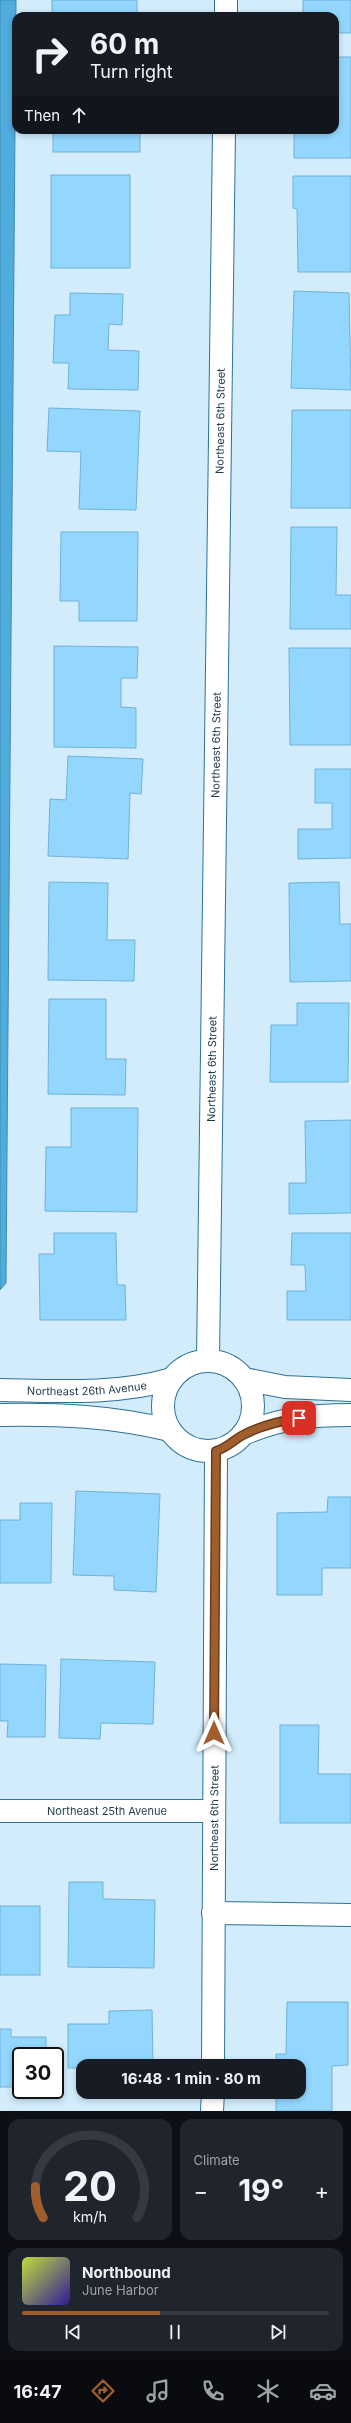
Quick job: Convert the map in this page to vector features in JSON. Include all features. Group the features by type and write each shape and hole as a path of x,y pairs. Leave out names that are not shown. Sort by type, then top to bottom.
{"street":[{"path":"226,0 226,12"},
{"name":"Northeast 6th Street","path":"208,1360 224,134"},
{"path":"243,1434 249,1424 253,1401 244,1379 235,1369 222,1363 208,1360 194,1363 182,1369 172,1379 165,1391 163,1405 164,1418 170,1430 178,1440 189,1447 216,1451 226,1448 243,1434 272,1423 313,1415 351,1415"},
{"name":"Northeast 26th Avenue","path":"0,1390 72,1391 117,1389 152,1384 172,1379"},
{"path":"244,1379 285,1387 351,1390"},
{"path":"0,1415 71,1414 128,1420 170,1430"},
{"name":"Northeast 6th Street","path":"213,2059 216,1451"},
{"name":"Northeast 25th Avenue","path":"0,1811 214,1811"},
{"path":"213,1913 351,1915"},
{"path":"212,2111 213,2099"}],"water":[{"path":"0,0 16,0 16,12 12,12 12,134 15,134 6,1283 0,1290"}],"building":[{"path":"52,0 137,0 137,12 52,12"},
{"path":"303,0 351,0 351,33 339,33 339,12 303,12"},
{"path":"339,57 351,57 351,158 294,158 294,134 339,134"},
{"path":"53,134 140,134 140,152 53,152"},
{"path":"51,175 130,175 130,268 51,268"},
{"path":"293,176 351,176 351,272 298,272 297,209 293,208"},
{"path":"294,291 349,293 351,390 291,388"},
{"path":"70,293 123,294 122,325 109,324 108,350 139,351 138,390 68,389 69,363 53,363 55,315 70,315"},
{"path":"49,408 140,411 136,510 79,509 81,452 47,451"},
{"path":"292,410 351,410 351,508 291,508"},
{"path":"291,527 337,527 336,595 351,595 351,629 290,629"},
{"path":"61,532 138,532 137,621 79,621 79,601 60,601"},
{"path":"54,646 138,647 137,678 121,678 121,707 136,708 136,748 54,747"},
{"path":"289,648 351,648 351,745 290,745"},
{"path":"68,756 143,759 141,794 130,793 128,859 48,856 50,799 66,800"},
{"path":"315,769 351,769 351,858 298,859 298,829 332,829 332,803 315,803"},
{"path":"49,882 108,883 107,940 135,940 134,981 48,980"},
{"path":"339,882 340,924 351,924 351,981 290,982 289,883"},
{"path":"49,999 106,999 106,1059 126,1059 125,1095 48,1094"},
{"path":"297,1003 349,1003 348,1082 270,1082 271,1025 297,1025"},
{"path":"71,1108 138,1108 137,1212 45,1211 46,1147 71,1147"},
{"path":"351,1120 351,1213 289,1214 289,1183 306,1183 305,1121"},
{"path":"54,1233 116,1233 117,1285 125,1285 126,1320 40,1320 39,1254 54,1254"},
{"path":"292,1233 351,1233 351,1320 287,1320 287,1291 306,1291 305,1265 291,1265"},
{"path":"76,1491 160,1494 156,1592 114,1590 114,1576 73,1575"},
{"path":"328,1497 351,1497 351,1568 322,1568 322,1595 277,1595 277,1513 327,1512"},
{"path":"20,1503 52,1503 51,1583 0,1583 0,1520 20,1520"},
{"path":"61,1659 155,1662 153,1724 101,1723 100,1739 59,1738"},
{"path":"0,1664 46,1665 45,1737 7,1737 8,1721 0,1721"},
{"path":"280,1725 319,1725 318,1774 351,1774 351,1823 280,1823"},
{"path":"69,1882 103,1882 103,1899 155,1900 154,1968 68,1967"},
{"path":"0,1906 40,1906 40,1975 0,1975"},
{"path":"287,2002 348,2002 348,2065 332,2066 332,2111 276,2111 276,2099 306,2099 306,2059 276,2059 276,2054 286,2054"},
{"path":"152,2010 153,2059 76,2059 76,2068 68,2068 68,2024 109,2024 109,2011"},
{"path":"0,2029 11,2029 11,2037 46,2037 46,2047 12,2047 12,2087 0,2087"}],"route":[{"path":"214,1733 216,1451 226,1448 243,1434 272,1423 299,1418"}]}
